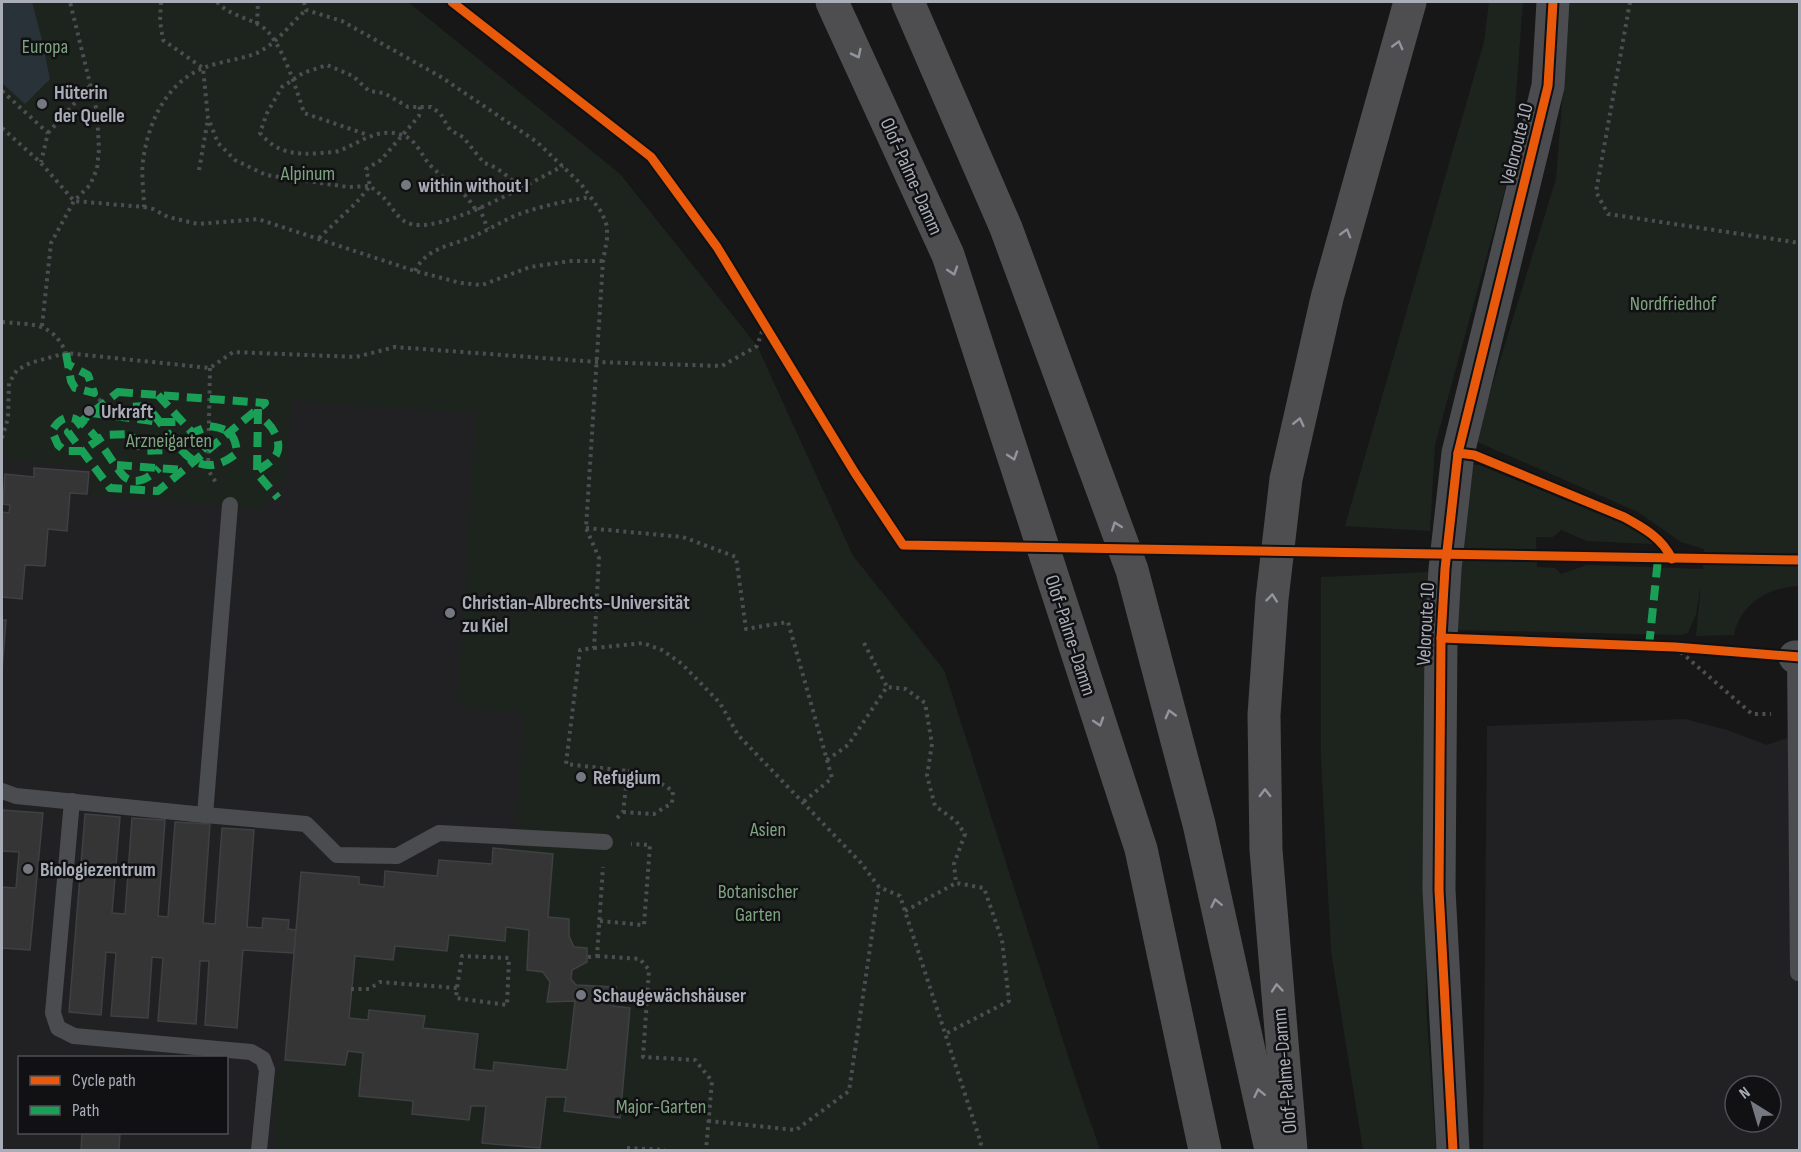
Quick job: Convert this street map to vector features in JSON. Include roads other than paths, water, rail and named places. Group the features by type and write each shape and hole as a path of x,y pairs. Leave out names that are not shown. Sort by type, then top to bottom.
{"highway":[{"name":"Olof-Palme-Damm","path":"832,2 948,255 1123,793 1141,849 1205,1150"},
{"path":"908,2 1006,228 1132,570 1199,824 1271,1150"},
{"name":"Olof-Palme-Damm","path":"1291,1150 1266,850 1264,715 1272,599 1286,479 1327,298 1410,2"}],"street":[{"name":"Veloroute 10","path":"1453,1150 1439,890 1441,638 1445,569 1458,453 1548,86 1553,2"}],"lane":[{"path":"206,815 230,504"},
{"path":"1797,657 1798,973"},
{"path":"2,791 16,796 306,824 337,855 397,856 439,833 605,842"},
{"path":"72,801 53,1013 58,1028 74,1036 251,1052 263,1059 267,1070 259,1150"}],"place":[{"name":"Hüterin der Quelle","path":"42,104"},
{"name":"within without I","path":"406,185"},
{"name":"Urkraft","path":"89,411"},
{"name":"Christian-Albrechts-Universität zu Kiel","path":"450,613"},
{"name":"Refugium","path":"581,777"},
{"name":"Biologiezentrum","path":"28,869"},
{"name":"Schaugewächshäuser","path":"581,995"}],"park label":[{"name":"Europa","path":"45,46"},
{"name":"Alpinum","path":"308,173"},
{"name":"Nordfriedhof","path":"1673,303"},
{"name":"Arzneigarten","path":"169,440"},
{"name":"Asien","path":"768,829"},
{"name":"Botanischer Garten","path":"758,902"},
{"name":"Major-Garten","path":"661,1106"}]}
